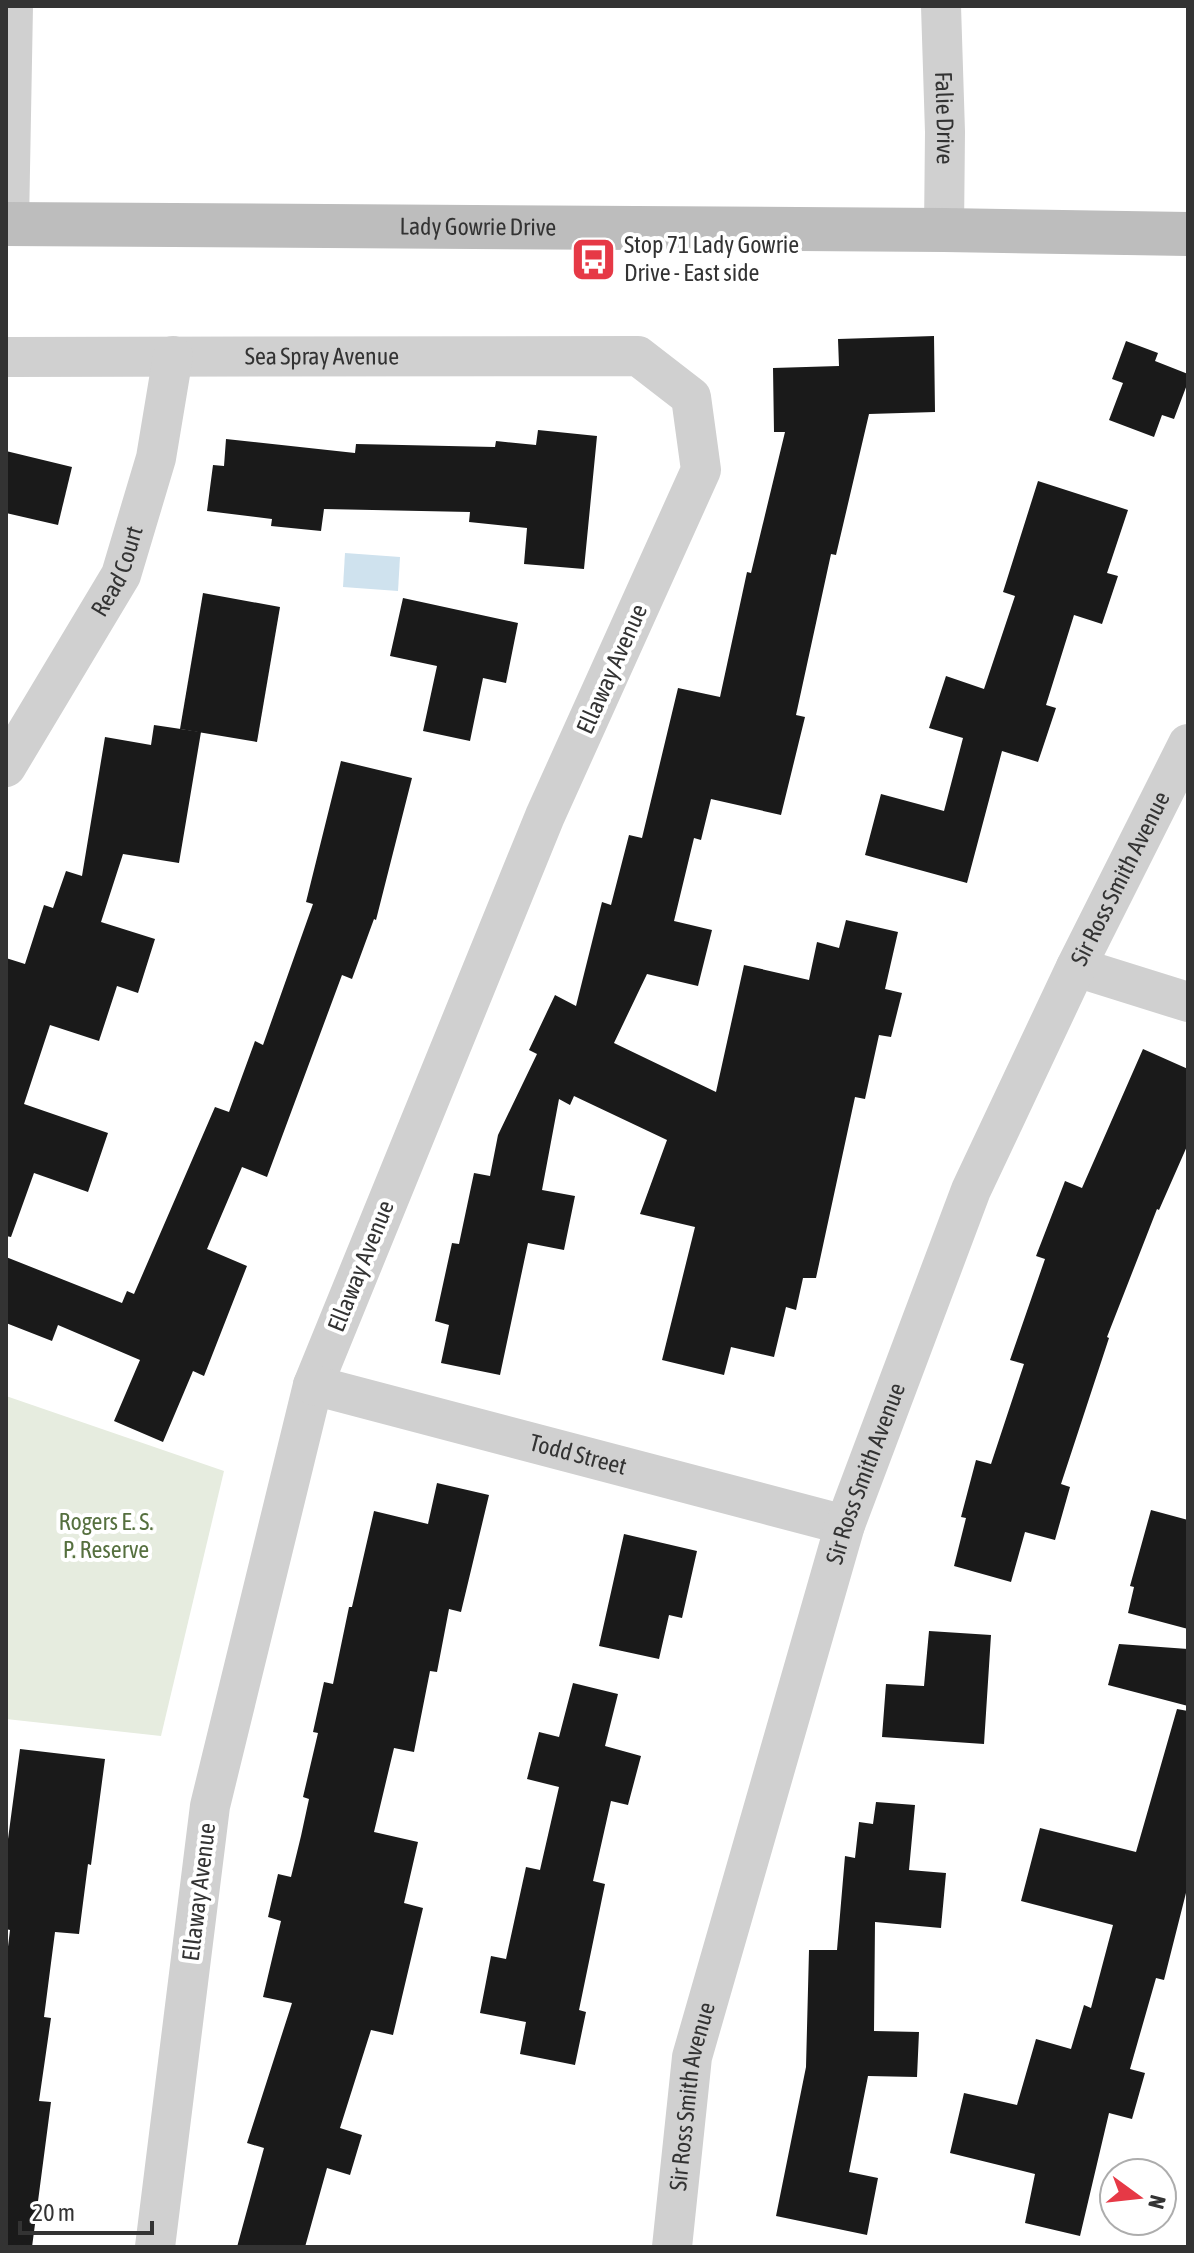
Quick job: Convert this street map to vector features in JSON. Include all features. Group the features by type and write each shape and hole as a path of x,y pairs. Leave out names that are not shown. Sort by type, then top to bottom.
{"main road":[{"name":"Lady Gowrie Drive","path":"8,224 1188,234"}],"street":[{"path":"8,224 13,6"},
{"name":"Falie Drive","path":"941,6 944,230"},
{"name":"Read Court","path":"6,767 121,575 156,458 173,356"},
{"name":"Sea Spray Avenue","path":"6,357 638,356"},
{"name":"Ellaway Avenue","path":"155,2247 210,1806 313,1385 545,816 701,470 691,397 638,356"},
{"name":"Sir Ross Smith Avenue","path":"672,2247 692,2057 845,1525 971,1190 1076,967 1188,744"},
{"path":"1076,967 1188,1002"},
{"name":"Todd Street","path":"313,1385 845,1525"}],"green space":[{"name":"Rogers E. S. P. Reserve","path":"6,1396 224,1471 161,1736 6,1719"}],"water":[{"path":"345,553 400,557 398,591 343,587"}],"building":[{"path":"934,336 935,412 869,414 836,555 831,554 796,715 805,717 781,815 711,799 701,840 694,838 674,921 712,930 698,986 647,974 614,1043 716,1092 744,965 809,980 817,942 839,948 846,920 898,932 885,989 902,993 891,1037 879,1035 865,1099 855,1097 816,1278 803,1278 796,1310 786,1307 774,1357 731,1347 724,1375 662,1360 695,1227 640,1214 667,1140 574,1096 570,1105 559,1099 542,1190 575,1196 564,1250 528,1243 500,1375 441,1363 449,1325 435,1321 452,1243 459,1244 474,1173 490,1176 498,1135 537,1054 529,1050 555,995 576,1006 602,902 611,905 629,835 642,838 678,688 720,697 747,572 751,573 785,432 774,432 773,368 839,366 838,339"},
{"path":"1126,341 1158,353 1155,361 1188,374 1174,419 1162,415 1154,437 1109,420 1123,383 1112,379"},
{"path":"538,430 597,436 584,569 524,564 527,528 469,522 470,512 324,509 321,531 271,526 272,519 207,511 213,465 224,466 226,439 355,453 356,444 495,447 496,441 536,445"},
{"path":"6,451 72,467 58,525 6,513"},
{"path":"1038,481 1128,510 1107,573 1118,576 1102,624 1074,615 1046,705 1056,708 1038,762 1002,751 967,883 865,855 881,794 944,811 963,738 929,728 946,676 984,689 1015,596 1003,592"},
{"path":"203,593 280,607 257,742 180,729"},
{"path":"403,598 518,623 506,683 483,678 470,741 423,731 437,666 390,656"},
{"path":"154,725 201,732 179,863 123,854 101,922 155,939 138,993 117,986 99,1041 50,1025 24,1104 108,1133 88,1192 34,1173 11,1237 6,1236 6,958 25,964 44,905 53,908 66,871 82,876 105,737 151,745"},
{"path":"341,761 412,778 376,920 352,979 342,975 267,1177 242,1167 207,1249 247,1266 204,1376 193,1371 163,1442 114,1421 140,1360 58,1325 52,1341 6,1323 6,1257 122,1303 127,1291 134,1294 215,1107 229,1112 255,1041 263,1045 313,904 306,902"},
{"path":"1143,1049 1188,1069 1188,1144 1157,1209 1107,1337 1061,1484 1070,1487 1055,1540 1025,1532 1011,1582 954,1566 966,1518 961,1517 976,1460 991,1464 1024,1364 1010,1360 1045,1259 1036,1256 1065,1181 1082,1188"},
{"path":"437,1483 489,1495 461,1612 449,1609 437,1672 430,1671 414,1752 394,1748 374,1832 418,1842 404,1903 423,1908 393,2035 371,2030 340,2128 362,2135 350,2175 327,2168 305,2247 237,2247 264,2148 247,2143 292,2003 263,1997 281,1921 268,1917 278,1874 291,1877 301,1836 309,1799 303,1797 318,1733 313,1732 324,1682 333,1684 374,1511 428,1524"},
{"path":"1151,1510 1188,1520 1188,1629 1128,1613 1134,1587 1130,1586"},
{"path":"624,1534 697,1551 682,1618 669,1615 659,1659 599,1646"},
{"path":"929,1631 991,1635 984,1744 882,1737 886,1684 924,1686"},
{"path":"1119,1644 1188,1649 1188,1706 1108,1685"},
{"path":"573,1683 618,1694 605,1746 641,1756 628,1805 611,1801 593,1881 605,1884 579,2010 586,2012 575,2065 520,2054 526,2022 480,2013 491,1956 506,1959 526,1867 540,1870 559,1787 527,1779 539,1732 559,1737"},
{"path":"1177,1709 1188,1711 1188,1885 1164,1980 1156,1978 1130,2069 1145,2073 1132,2119 1109,2113 1080,2236 1025,2223 1035,2174 950,2153 964,2093 1017,2105 1036,2039 1071,2049 1084,2005 1091,2008 1113,1925 1021,1901 1040,1828 1136,1852"},
{"path":"20,1749 105,1759 79,1934 55,1932 44,2017 51,2018 39,2101 51,2102 32,2247 6,2247 6,1963 10,1930 6,1929 6,1854"},
{"path":"876,1802 915,1805 909,1870 946,1873 941,1928 875,1922 874,2031 919,2032 917,2077 868,2076 849,2172 878,2178 867,2235 776,2216 806,2067 809,1950 837,1950 845,1856 855,1858 859,1822 873,1824"}],"place":[{"name":"Stop 71 Lady Gowrie Drive - East side","path":"593,259"}]}
